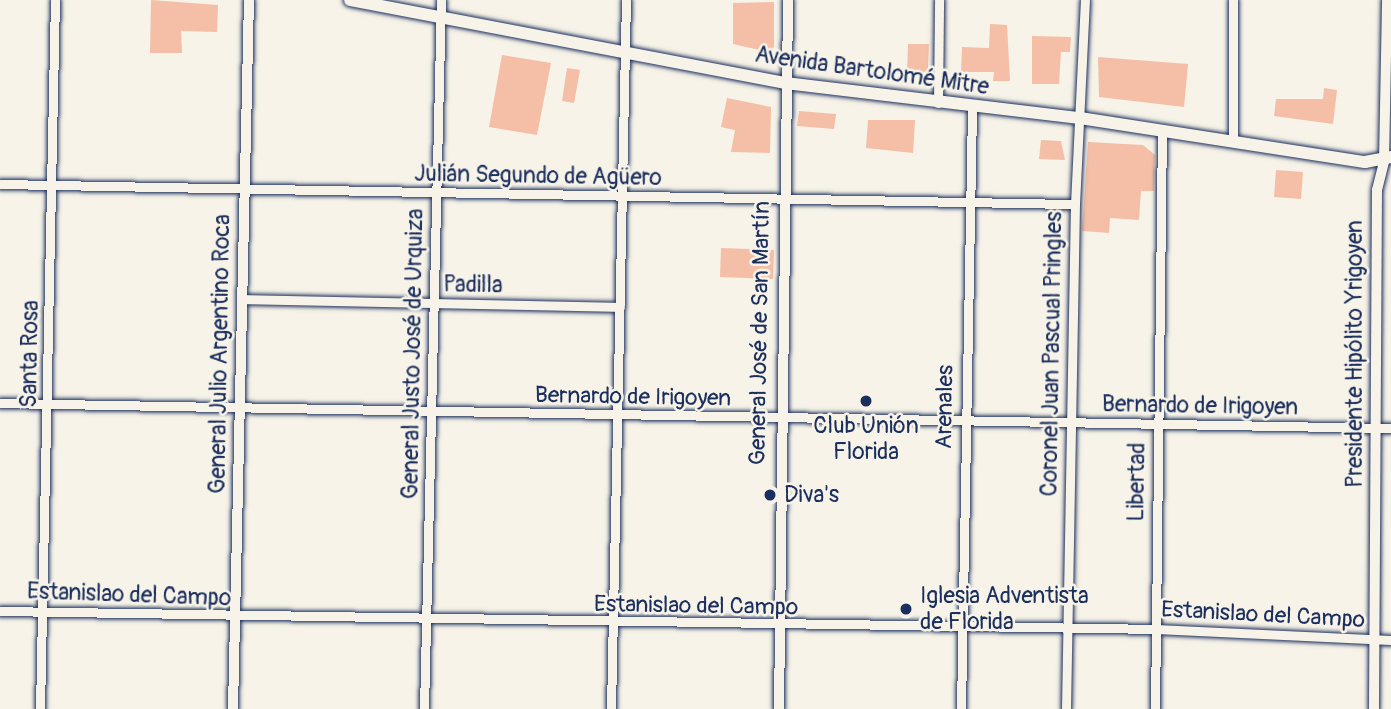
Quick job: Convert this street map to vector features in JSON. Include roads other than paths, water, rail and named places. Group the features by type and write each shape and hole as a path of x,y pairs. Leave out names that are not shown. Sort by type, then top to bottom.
{"main road":[{"name":"Avenida Bartolomé Mitre","path":"350,0 785,83 1080,118 1233,141 1389,160"}],"street":[{"name":"Santa Rosa","path":"40,709 55,0"},
{"name":"General Julio Argentino Roca","path":"233,709 249,0"},
{"name":"General Justo José de Urquiza","path":"424,709 441,0"},
{"path":"611,709 626,0"},
{"name":"General José de San Martín","path":"779,709 777,626 788,0"},
{"path":"938,103 939,0"},
{"name":"Coronel Juan Pascual Pringles","path":"1066,709 1075,204 1086,0"},
{"path":"1233,0 1233,141"},
{"name":"Presidente Hipólito Yrigoyen","path":"1374,709 1377,190 1389,160 1387,0"},
{"name":"Arenales","path":"961,709 964,423 972,107"},
{"name":"Libertad","path":"1155,709 1162,130"},
{"name":"Julián Segundo de Agüero","path":"0,184 622,198 783,197 1075,204"},
{"name":"Padilla","path":"242,299 620,307"},
{"name":"Bernardo de Irigoyen","path":"0,403 432,414 1391,428"},
{"name":"Estanislao del Campo","path":"0,611 237,617 427,617 614,624 961,629 1067,627 1391,640"}],"place":[{"name":"Club Unión Florida","path":"866,401"},
{"name":"Diva's","path":"770,495"},
{"name":"Iglesia Adventista de Florida","path":"906,609"}]}
